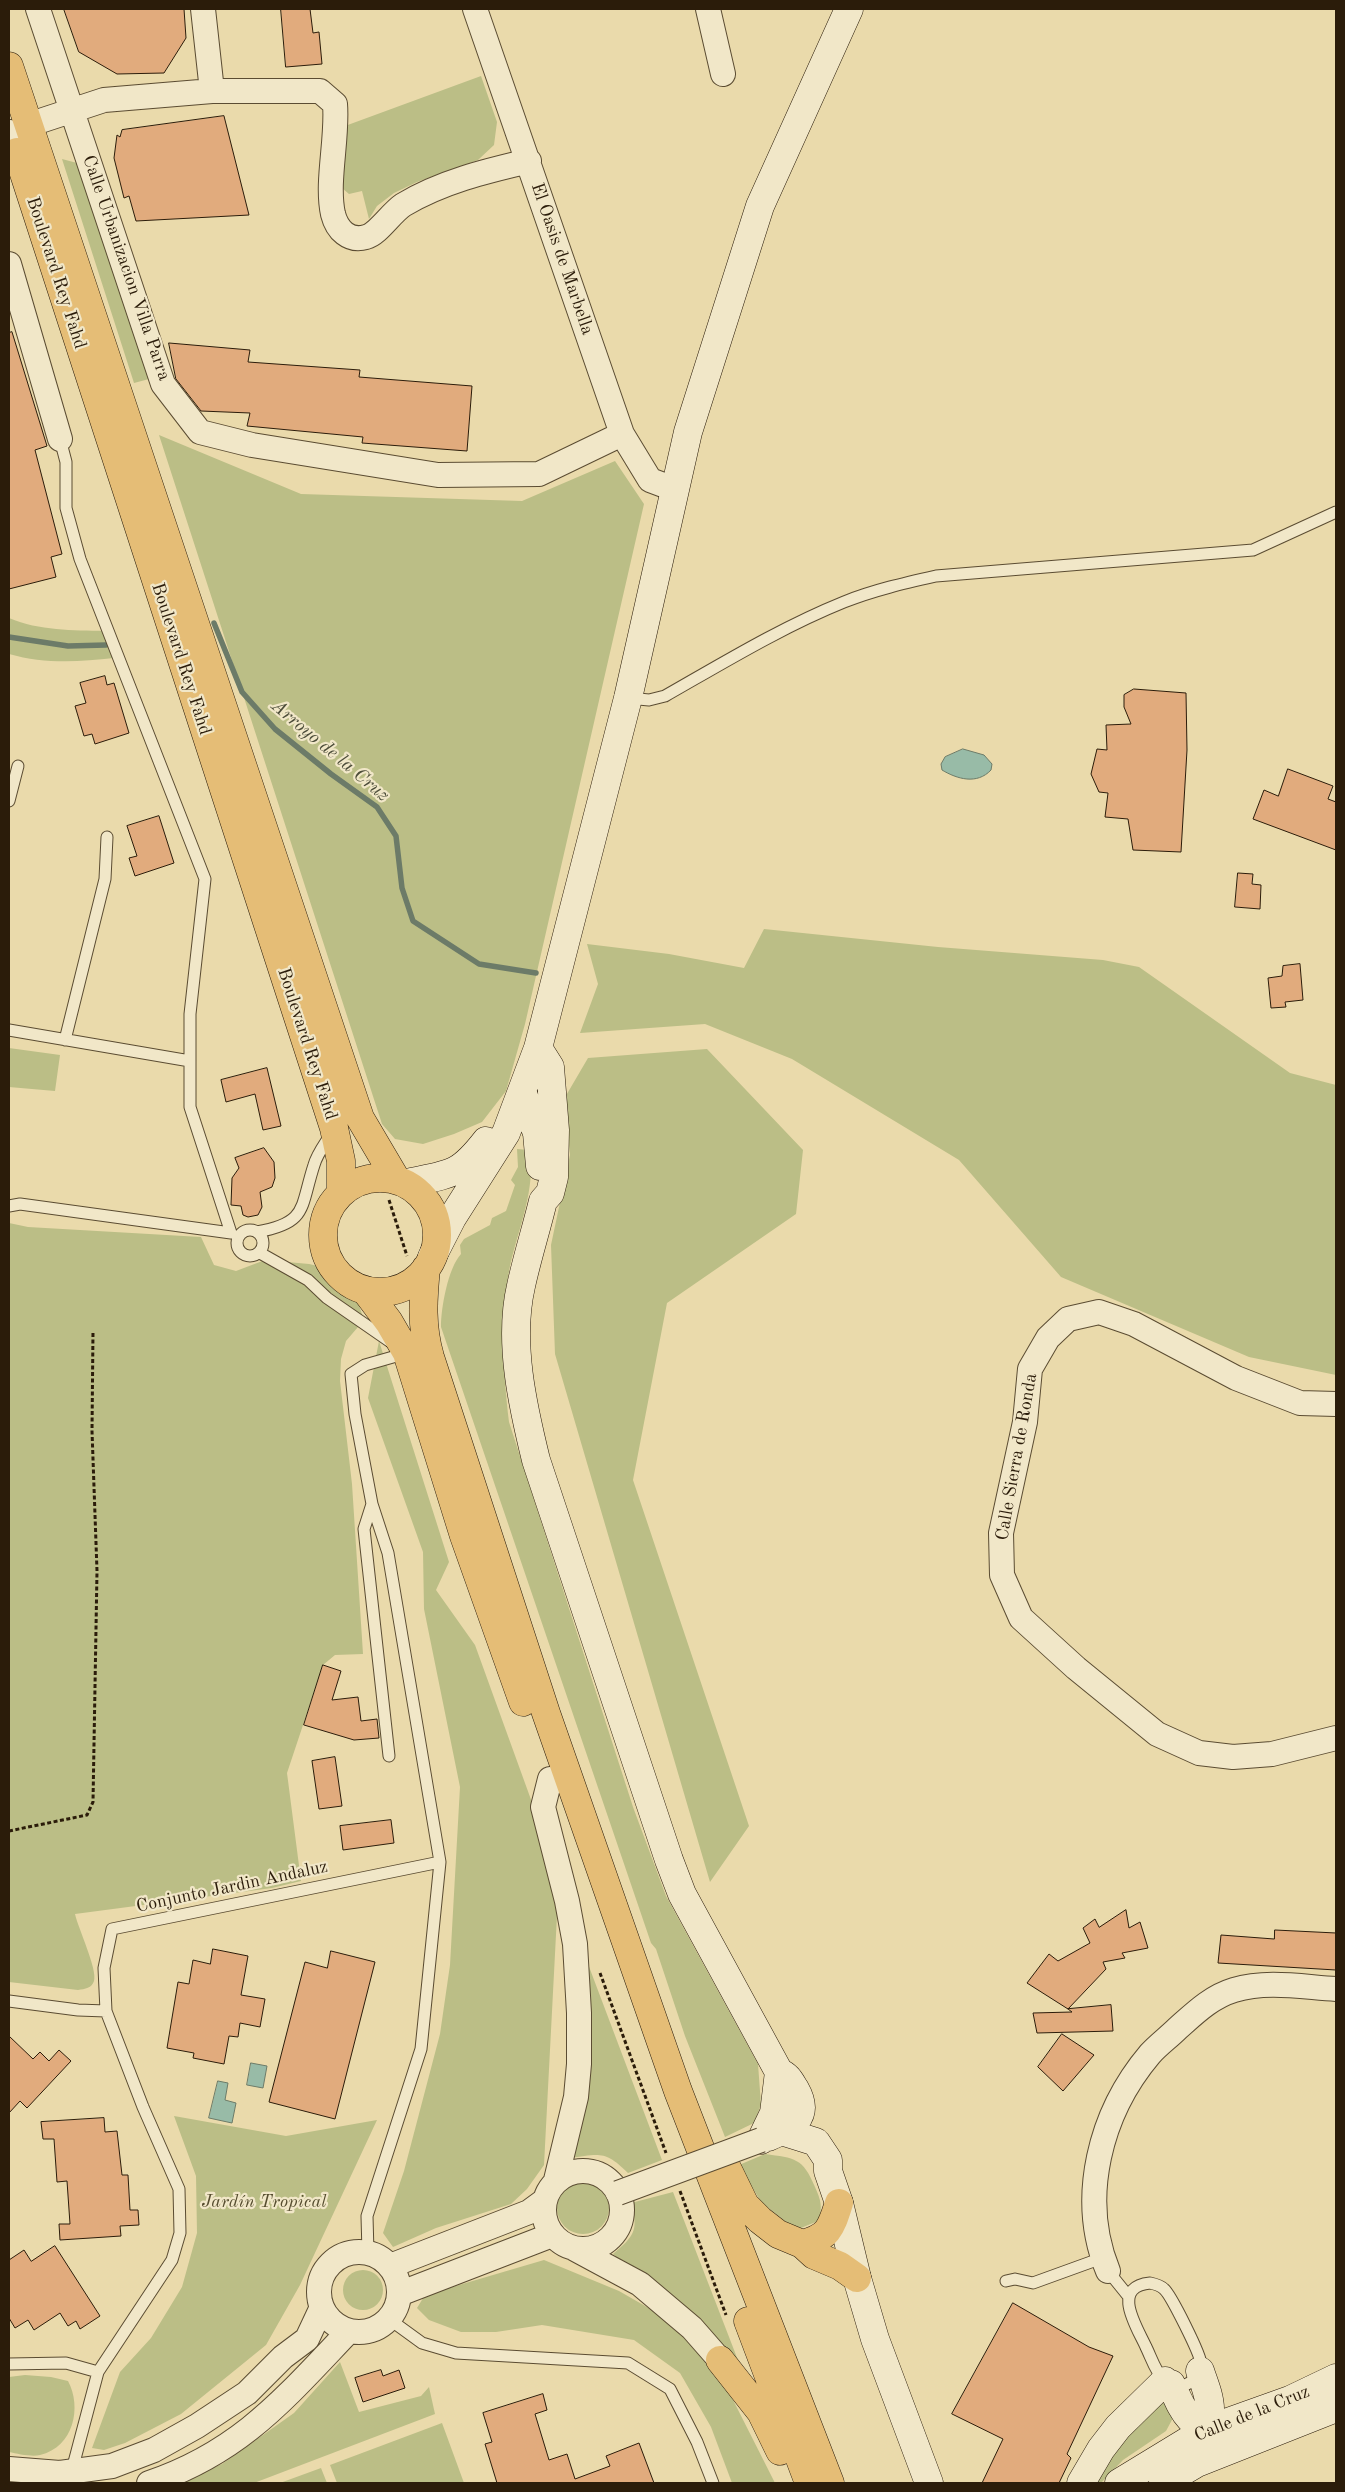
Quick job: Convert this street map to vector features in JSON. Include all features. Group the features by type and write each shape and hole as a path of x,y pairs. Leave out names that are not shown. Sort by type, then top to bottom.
{"main road":[{"name":"Boulevard Rey Fahd","path":"9,66 14,129 334,1128 341,1160 341,1192"},
{"name":"Boulevard Rey Fahd","path":"14,129 360,1118 401,1181"},
{"path":"429,1262 410,1284 377,1292 365,1290 341,1277 326,1254 323,1227 327,1214 341,1192 354,1184 378,1177 401,1181 424,1198 435,1220 437,1233 429,1262 422,1310 423,1334 430,1357 546,1713 678,2091 830,2483"},
{"path":"365,1290 389,1322 407,1353 464,1536 615,1967 809,2483"},
{"path":"678,2091 700,2110 736,2190 745,2205 778,2234 802,2244 814,2255 840,2266 857,2278"},
{"path":"802,2244 827,2233 833,2223 839,2203"},
{"path":"720,2360 761,2412 794,2483"},
{"path":"806,2420 846,2483"}],"street":[{"name":"Calle Urbanizacion Villa Parra","path":"38,9 163,384 200,432 252,445 438,475 539,474 622,434"},
{"path":"202,9 212,91"},
{"name":"El Oasis de Marbella","path":"475,9 622,434 650,480 674,489"},
{"path":"708,9 723,74"},
{"path":"429,1262 452,1218 514,1112 538,1048 628,698 674,489 702,385 760,206 849,9"},
{"path":"14,129 104,100 212,91 320,91 335,104 333,215 340,231 349,237 366,237 376,231 384,221 402,206 420,196 476,174 528,160"},
{"path":"9,264 60,439"},
{"path":"538,1048 550,1067 554,1115 554,1177 550,1193 544,1201 520,1287 518,1312 519,1383 536,1460 682,1894 779,2081 774,2113 769,2127 775,2138 802,2151 828,2171"},
{"path":"514,1112 528,1133 538,1138"},
{"path":"514,1112 538,1138 540,1154 538,1188 544,1201"},
{"path":"401,1181 455,1172 470,1162 498,1126 514,1112 554,1115"},
{"name":"Calle Sierra de Ronda","path":"1336,1404 1300,1403 1236,1378 1134,1324 1099,1312 1068,1319 1048,1338 1030,1369 1024,1422 1001,1533 1002,1575 1021,1618 1076,1668 1157,1734 1199,1753 1233,1757 1272,1754 1336,1738"},
{"path":"550,1779 543,1808 567,1901 575,1944 579,2013 579,2064 576,2097 556,2180 544,2201 543,2213 552,2236 562,2244 640,2284 692,2328 720,2360"},
{"path":"1105,2265 1095,2226 1093,2199 1100,2148 1118,2104 1150,2054 1204,2004 1233,1990 1263,1984 1336,1989"},
{"path":"779,2081 788,2076 800,2099 801,2106 816,2132 816,2142 828,2160 828,2171 839,2203 857,2278 875,2340 929,2483"},
{"path":"618,2193 775,2138 797,2120 801,2106"},
{"path":"775,2138 816,2142"},
{"path":"556,2180 578,2170 590,2170 602,2175 611,2182 622,2204 622,2217 614,2234 600,2246 575,2249"},
{"path":"390,2266 528,2212 544,2201"},
{"path":"399,2294 552,2236"},
{"path":"9,2469 63,2476 112,2466 154,2450 198,2426 247,2393 284,2357 307,2339 322,2307 321,2282 334,2262 344,2255 356,2252 368,2253 380,2258 390,2266 395,2275 399,2294 396,2308 389,2320 371,2331 349,2331 338,2326 328,2317 322,2307"},
{"path":"149,2483 206,2459 254,2427 290,2395 349,2331"},
{"path":"1145,2483 1164,2466 1185,2454 1206,2430 1211,2405 1200,2371"},
{"name":"Calle de la Cruz","path":"1119,2483 1206,2430 1290,2400 1336,2378"},
{"path":"1081,2483 1101,2449 1118,2427 1168,2382 1183,2411 1193,2423 1206,2430 1239,2433 1262,2424 1279,2421 1302,2422"},
{"name":"Calle de la Cruz","path":"1163,2483 1197,2463 1336,2408"}],"lane":[{"path":"9,1206 20,1204 232,1233 190,1107 190,1014 205,879 80,559 66,508 66,462 60,439"},
{"path":"628,698 649,700 665,696 754,645 845,602 901,584 936,576 1253,550 1336,512"},
{"path":"9,801 18,766"},
{"path":"65,1040 105,879 107,838"},
{"path":"9,1030 190,1061"},
{"path":"257,1232 264,1242 260,1253 255,1256 243,1255 237,1245 238,1239 246,1231 257,1232 282,1228 293,1221 303,1204 314,1162 334,1128"},
{"path":"260,1253 308,1280 326,1298 407,1353"},
{"path":"368,2253 367,2216 421,2049 440,1862 388,1553 372,1504 355,1414 351,1374 365,1365 407,1353"},
{"path":"372,1504 364,1529 389,1756"},
{"name":"Conjunto Jardin Andaluz","path":"63,2476 98,2372 172,2260 180,2232 179,2189 142,2108 106,2011 104,1968 112,1929 440,1862"},
{"path":"9,2001 78,2010 106,2011"},
{"path":"1006,2280 1015,2279 1033,2283 1105,2265 1129,2297"},
{"path":"1143,2284 1156,2284 1162,2287 1199,2356 1200,2371 1191,2382 1178,2386 1168,2382 1129,2310 1129,2297 1132,2291 1143,2284"},
{"path":"389,2320 422,2343 456,2354 628,2363 670,2389 697,2442 713,2483"},
{"path":"9,2364 66,2362 98,2372"}],"path":[{"path":"9,1831 87,1815 94,1802 97,1571 92,1431 93,1331"}],"green space":[{"path":"481,76 497,122 494,145 478,160 417,182 394,193 377,206 369,219 362,191 349,194 342,188 345,126"},
{"path":"62,159 77,163 149,379 134,383"},
{"path":"159,435 301,494 522,501 615,461 644,504 525,1024 506,1091 482,1122 423,1144 395,1139 382,1124"},
{"path":"9,618 44,628 105,631 114,658 48,661 9,654"},
{"path":"764,929 938,947 1103,960 1139,967 1290,1073 1336,1085 1336,1375 1249,1357 1061,1277 959,1160 792,1059 705,1024 580,1033 598,984 587,944 669,954 744,968"},
{"path":"9,1048 60,1055 55,1091 9,1087"},
{"path":"707,1049 803,1150 796,1214 667,1303 633,1480 749,1826 710,1882 555,1354 551,1245 570,1155 564,1099 588,1058"},
{"path":"517,1149 529,1150 531,1179 526,1208 510,1266 505,1305 504,1364 509,1422 633,1807 666,1896 758,2064 761,2105 754,2123 725,2137 685,2036 656,1949 651,1943 441,1327 446,1289 452,1269 461,1254 460,1245 464,1239 490,1225 492,1218 506,1211 515,1185 511,1180 518,1167"},
{"path":"9,1223 28,1227 201,1237 214,1265 236,1271 265,1260 309,1264 348,1273 364,1320 346,1341 341,1359 340,1381 352,1484 363,1654 335,1655 323,1665 287,1773 301,1881 272,1888 75,1914 91,1959 94,1976 94,1981 90,1987 78,1990 9,1982"},
{"path":"379,1341 449,1562 436,1590 475,1645 559,1877 544,2165 527,2189 511,2204 436,2228 393,2247 383,2233 404,2171 440,2034 450,1965 460,1787 424,1609 423,1552 368,1398"},
{"path":"585,1956 662,2160 628,2173 613,2160 602,2155 569,2158"},
{"name":"Jardín Tropical","path":"174,2116 286,2136 377,2120 300,2285 266,2345 181,2414 125,2443 104,2450 92,2448 120,2372 151,2338 182,2287 197,2233 196,2176"},
{"path":"765,2154 797,2161 806,2170 811,2177 820,2200 821,2208 818,2221 796,2230 761,2202 739,2165"},
{"path":"583,2182 593,2184 601,2190 607,2198 609,2208 607,2218 601,2226 593,2232 583,2234 573,2232 565,2226 559,2218 557,2208 559,2198 565,2190 573,2184"},
{"path":"673,2192 741,2368 613,2254 626,2242 633,2232 635,2220 631,2203"},
{"path":"544,2260 619,2291 680,2326 730,2394 775,2483 732,2483 711,2427 680,2373 634,2340 542,2325 496,2332 461,2332 429,2320 417,2308 425,2295"},
{"path":"367,2270 374,2273 380,2279 383,2290 382,2298 374,2307 367,2310 359,2310 352,2307 344,2298 343,2286 346,2279 355,2271"},
{"path":"340,2362 359,2412 421,2396 429,2387 435,2414 254,2483 174,2483 222,2464 294,2413"},
{"path":"25,2375 51,2377 68,2381 74,2402 72,2425 61,2444 52,2451 37,2456 9,2452 9,2377"},
{"path":"1164,2403 1169,2405 1173,2418 1166,2431 1123,2460 1101,2483 1087,2483 1154,2404"},
{"path":"442,2423 464,2483 337,2483 330,2465"},
{"path":"321,2468 327,2483 280,2483"}],"shaded area":[{"path":"963,749 984,755 992,764 991,770 980,778 967,779 954,776 942,770 941,764 945,757"},
{"path":"251,2063 267,2066 263,2088 247,2085"},
{"path":"218,2081 228,2083 225,2100 236,2103 232,2123 209,2118"}],"building":[{"path":"64,9 184,9 186,38 164,73 117,74 79,52"},
{"path":"281,9 310,9 313,33 319,32 322,64 286,67"},
{"path":"224,116 249,215 136,221 129,196 124,198 114,158 117,135 120,137 122,130"},
{"path":"12,332 47,446 35,450 62,554 51,557 56,577 9,589 9,333"},
{"path":"169,343 250,350 248,362 360,370 359,377 472,386 467,451 362,443 363,437 247,426 250,413 201,411 176,379"},
{"path":"105,676 107,685 114,683 129,733 95,744 92,734 84,736 75,706 86,703 80,683"},
{"path":"1134,689 1186,693 1187,750 1181,852 1133,850 1128,819 1105,817 1108,793 1099,792 1091,774 1097,749 1107,750 1106,725 1131,724 1124,707 1124,695"},
{"path":"1288,769 1333,786 1328,799 1336,802 1336,850 1253,819 1264,790 1278,796"},
{"path":"159,816 174,863 135,876 129,858 137,856 127,826"},
{"path":"1238,873 1253,874 1252,884 1261,885 1260,909 1235,907"},
{"path":"1300,964 1303,1000 1285,1002 1286,1007 1271,1008 1268,978 1282,976 1283,966"},
{"path":"267,1068 281,1126 263,1130 255,1094 226,1102 221,1080"},
{"path":"264,1148 274,1162 275,1178 272,1187 260,1192 262,1207 258,1215 248,1217 243,1215 241,1206 231,1205 232,1178 239,1168 235,1158"},
{"path":"323,1665 341,1671 332,1700 358,1697 361,1721 377,1719 379,1738 354,1740 304,1725"},
{"path":"335,1757 342,1806 319,1809 312,1761"},
{"path":"391,1820 394,1843 343,1850 340,1826"},
{"path":"1126,1910 1129,1928 1140,1922 1148,1948 1122,1953 1125,1958 1103,1962 1106,1969 1068,2009 1027,1983 1049,1954 1058,1961 1090,1943 1083,1928 1095,1919 1099,1927"},
{"path":"1275,1930 1336,1933 1336,1970 1218,1963 1221,1935 1274,1939"},
{"path":"213,1949 248,1956 241,1995 265,1999 260,2027 240,2023 238,2037 229,2036 224,2064 193,2058 194,2053 167,2048 178,1982 189,1984 193,1960 210,1964"},
{"path":"331,1951 375,1962 335,2119 269,2102 305,1962 327,1968"},
{"path":"1111,2005 1113,2031 1037,2033 1033,2013 1072,2012 1068,2009"},
{"path":"1062,2034 1094,2055 1063,2091 1038,2067"},
{"path":"9,2036 33,2059 40,2052 49,2061 59,2050 71,2061 27,2108 20,2101 9,2113"},
{"path":"104,2118 105,2132 117,2131 122,2175 128,2175 130,2210 138,2210 139,2225 120,2226 121,2236 60,2240 59,2224 70,2224 67,2181 57,2182 54,2139 43,2139 41,2122"},
{"path":"55,2246 100,2316 80,2329 76,2321 68,2326 60,2313 34,2330 28,2320 15,2328 9,2318 9,2260 24,2250 31,2261"},
{"path":"1013,2303 1089,2347 1113,2356 1067,2454 1071,2458 1059,2483 982,2483 1003,2439 952,2414"},
{"path":"381,2370 383,2376 399,2370 405,2388 363,2402 355,2378"},
{"path":"543,2394 547,2410 535,2414 549,2460 567,2454 575,2479 610,2466 606,2456 639,2443 654,2483 497,2483 485,2444 492,2442 483,2413"}],"waterway":[{"name":"Arroyo de la Cruz","path":"214,623 242,692 275,729 331,774 377,807 396,836 402,888 413,921 479,964 536,973"},
{"name":"Arroyo de la Cruz","path":"9,637 68,646 106,645"}]}
